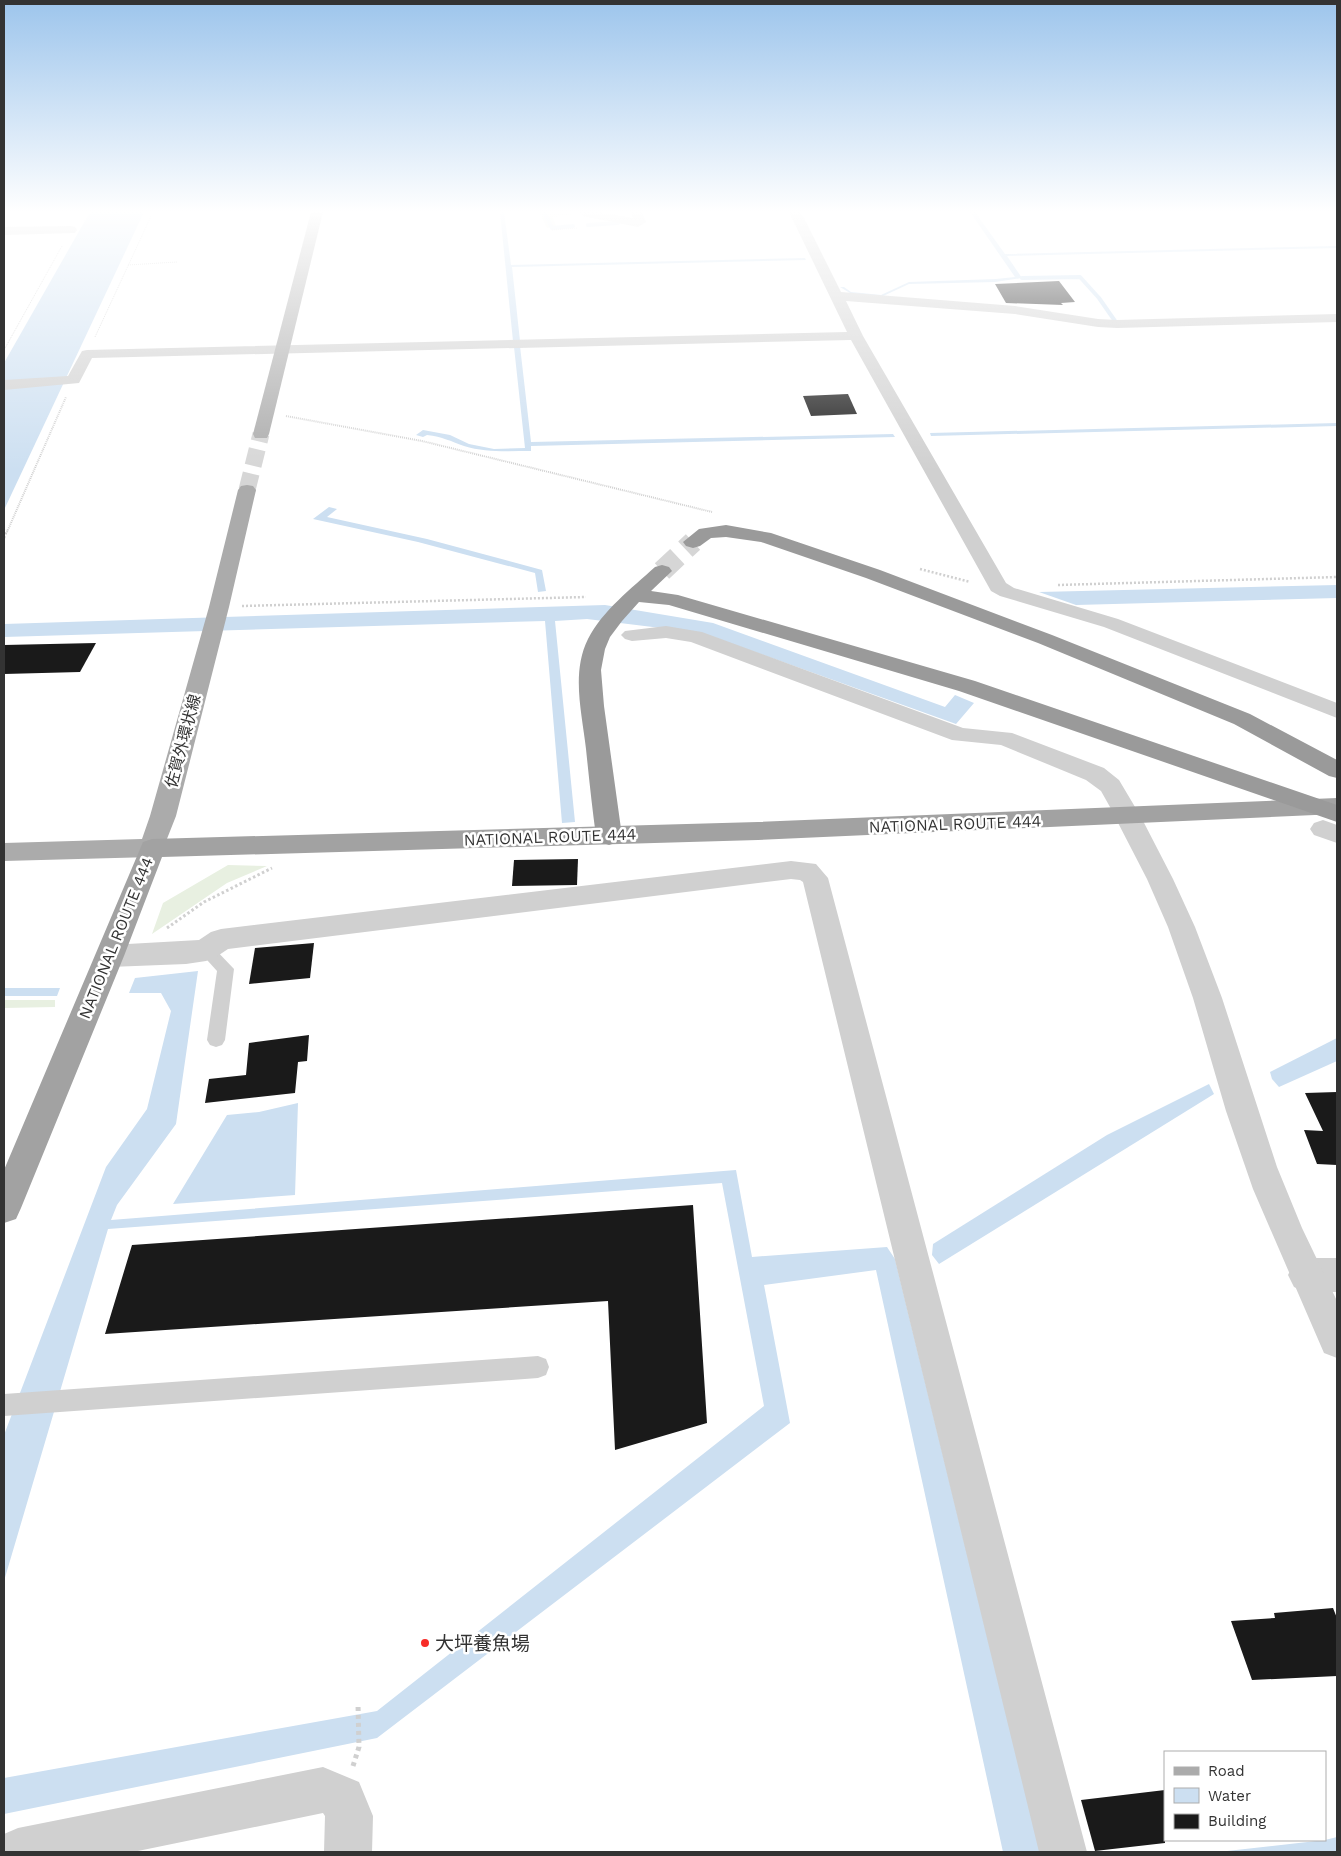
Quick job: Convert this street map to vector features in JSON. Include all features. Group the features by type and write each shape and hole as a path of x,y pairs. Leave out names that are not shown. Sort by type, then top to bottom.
{"highway":[{"path":"693,542 706,533 726,530 764,537 873,574 1045,639 1242,719 1337,770"},
{"path":"609,836 591,693 590,669 594,650 602,632 635,596 662,571"},
{"path":"635,596 671,599 967,686 1251,785 1333,825"},
{"name":"NATIONAL ROUTE 444","path":"4,1208 123,956 152,848 609,836 1128,817 1337,806"}],"main road":[{"path":"261,434 296,299"},
{"name":"佐賀外環状線","path":"152,848 163,816 219,607 247,490"},
{"path":"4,852 152,848"}],"street":[{"path":"837,299 856,336 998,587 1007,592 1111,622 1337,710"},
{"path":"869,299 1015,310 1108,323 1337,318"},
{"path":"4,385 74,380 87,354 856,336"},
{"path":"632,635 666,632 695,636 960,735 1004,738 1095,774 1110,786 1149,856 1188,942 1211,1007 1261,1167 1321,1275 1337,1340"},
{"path":"123,956 186,953 206,950 221,939 791,870 807,871 815,878 1063,1852"},
{"path":"18,1852 323,1790 343,1798 350,1816 348,1852"}],"lane":[{"path":"206,950 226,969 216,1040"},
{"path":"4,1405 538,1367"}],"path":[{"path":"4,350 33,299"},
{"path":"87,354 112,299"},
{"path":"4,538 74,380"},
{"path":"266,416 288,416 422,440 712,512"},
{"path":"918,568 998,587"},
{"path":"1058,586 1337,577"},
{"path":"219,607 586,597"},
{"path":"123,956 180,917 230,887 275,867"},
{"path":"358,1704 359,1747"}],"green space":[{"path":"228,865 267,866 227,883 152,934 163,903"},
{"path":"4,1000 55,1000 55,1007 4,1008"}],"water":[{"path":"41,299 103,299 4,510 4,388 8,388 11,381 4,382 4,363"},
{"path":"509,299 515,299 520,341 513,341"},
{"path":"520,346 531,442 893,434 895,437 531,446 531,451 489,451 464,446 438,437 416,435 423,430 450,435 469,444 494,449 525,448 514,347"},
{"path":"1337,423 1337,426 931,436 930,433"},
{"path":"329,507 337,509 327,517 427,539 542,570 546,591 538,592 535,573 418,542 313,519"},
{"path":"1337,585 1337,598 1076,605 1039,592"},
{"path":"605,605 713,623 945,707 955,695 974,703 956,724 702,633 587,619 555,621 575,822 562,823 545,621 4,637 4,624"},
{"path":"198,971 176,1124 117,1205 111,1220 736,1170 752,1257 887,1247 895,1259 1040,1852 1003,1852 876,1270 764,1285 790,1423 377,1738 4,1814 4,1778 377,1711 764,1406 722,1183 108,1229 4,1581 4,1435 106,1167 147,1109 171,1011 161,993 129,993 135,978"},
{"path":"4,988 60,988 57,996 4,996"},
{"path":"1337,1038 1337,1061 1279,1087 1272,1079 1270,1072"},
{"path":"1209,1084 1214,1094 939,1264 932,1255 933,1244 1107,1135"},
{"path":"298,1103 295,1195 173,1204 227,1115 259,1112"},
{"path":"1337,1837 1337,1852 1218,1852 1326,1841"}],"building":[{"path":"1003,299 1072,299 1075,302 1061,303 1063,305 1006,303"},
{"path":"848,394 857,414 811,416 803,396"},
{"path":"96,643 80,672 4,674 4,645"},
{"path":"578,859 577,885 512,886 514,860"},
{"path":"314,943 310,978 249,984 255,948"},
{"path":"309,1035 307,1061 298,1062 295,1093 205,1103 209,1079 246,1075 249,1043"},
{"path":"1337,1092 1337,1165 1317,1164 1304,1130 1323,1131 1305,1093"},
{"path":"693,1205 707,1423 615,1450 608,1301 105,1334 132,1245"},
{"path":"1333,1608 1337,1618 1337,1676 1252,1680 1231,1621 1275,1618 1274,1613"},
{"path":"1164,1790 1165,1843 1095,1851 1081,1800"}],"waterway":[{"path":"1099,299 1115,321"}],"tunnel":[{"path":"247,490 261,434"},
{"path":"662,571 693,542"}],"place":[{"name":"大坪養魚場","path":"425,1643"}]}
